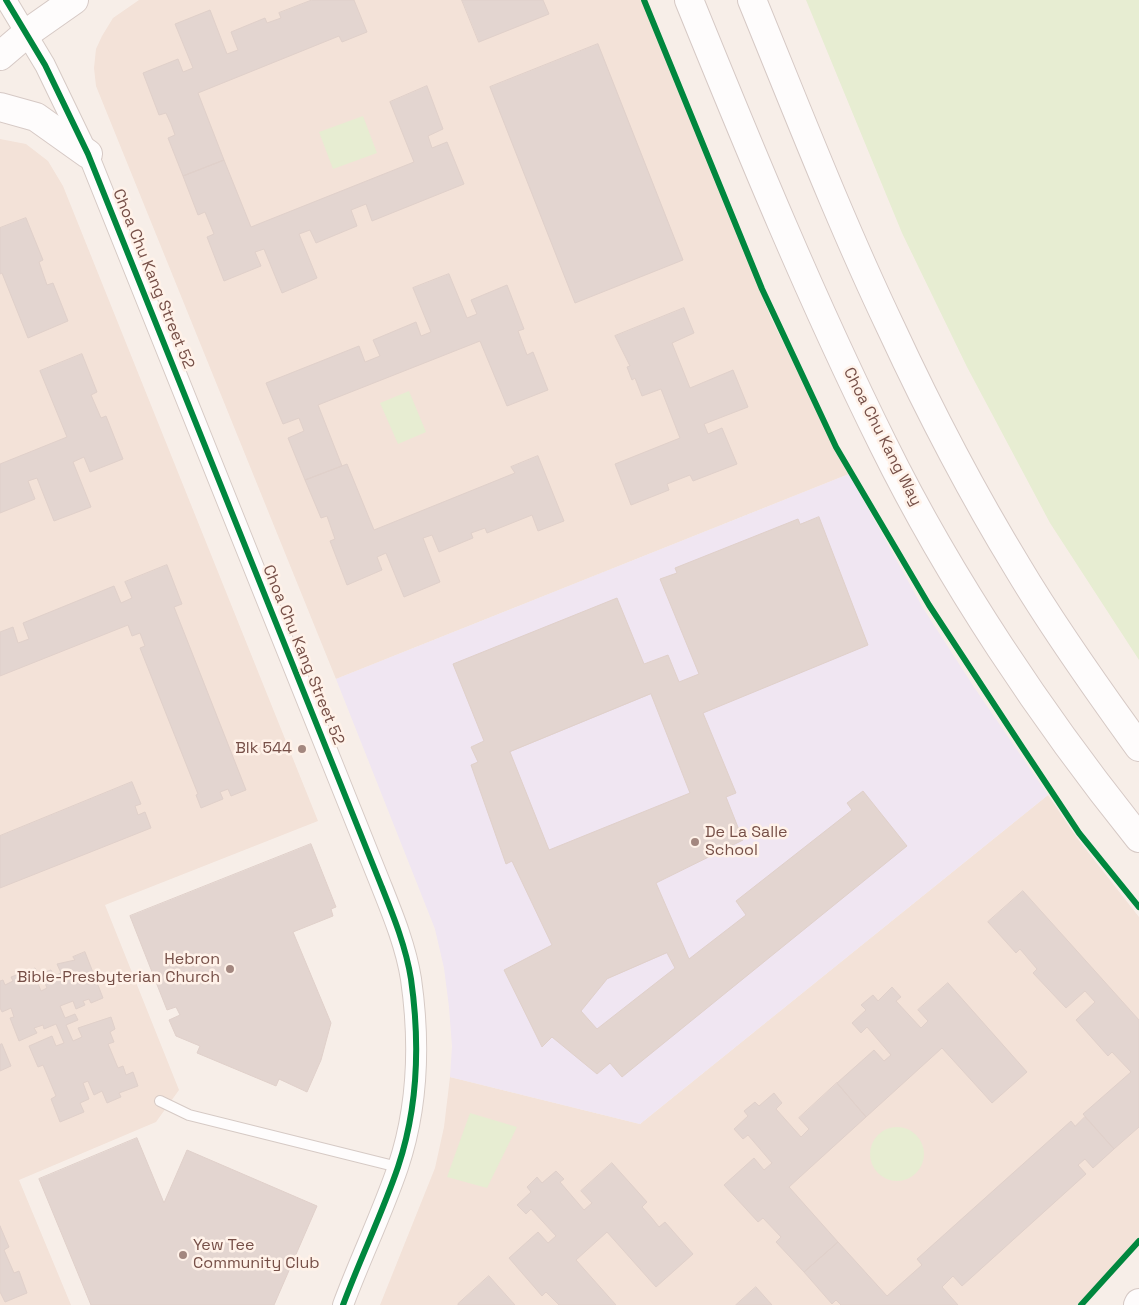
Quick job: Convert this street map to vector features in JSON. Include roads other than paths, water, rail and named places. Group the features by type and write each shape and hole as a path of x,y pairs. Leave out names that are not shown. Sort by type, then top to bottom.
{"main road":[{"path":"0,56 27,33 74,0"},
{"name":"Choa Chu Kang Way","path":"689,0 768,193 884,446 946,559 998,643 1103,793 1139,838"},
{"path":"752,0 821,170 890,327 940,427 1018,568 1099,692 1139,747"},
{"path":"0,107 36,117 88,154"}],"street":[{"name":"Choa Chu Kang Street 52","path":"6,0 27,33 88,154 396,926 411,978 417,1051 410,1114 398,1167 342,1305"}],"lane":[{"path":"160,1101 189,1115 398,1167"}],"place":[{"name":"Blk 544","path":"302,749"},
{"name":"De La Salle School","path":"695,842"},
{"name":"Hebron Bible-Presbyterian Church","path":"230,969"},
{"name":"Yew Tee Community Club","path":"183,1255"}]}
